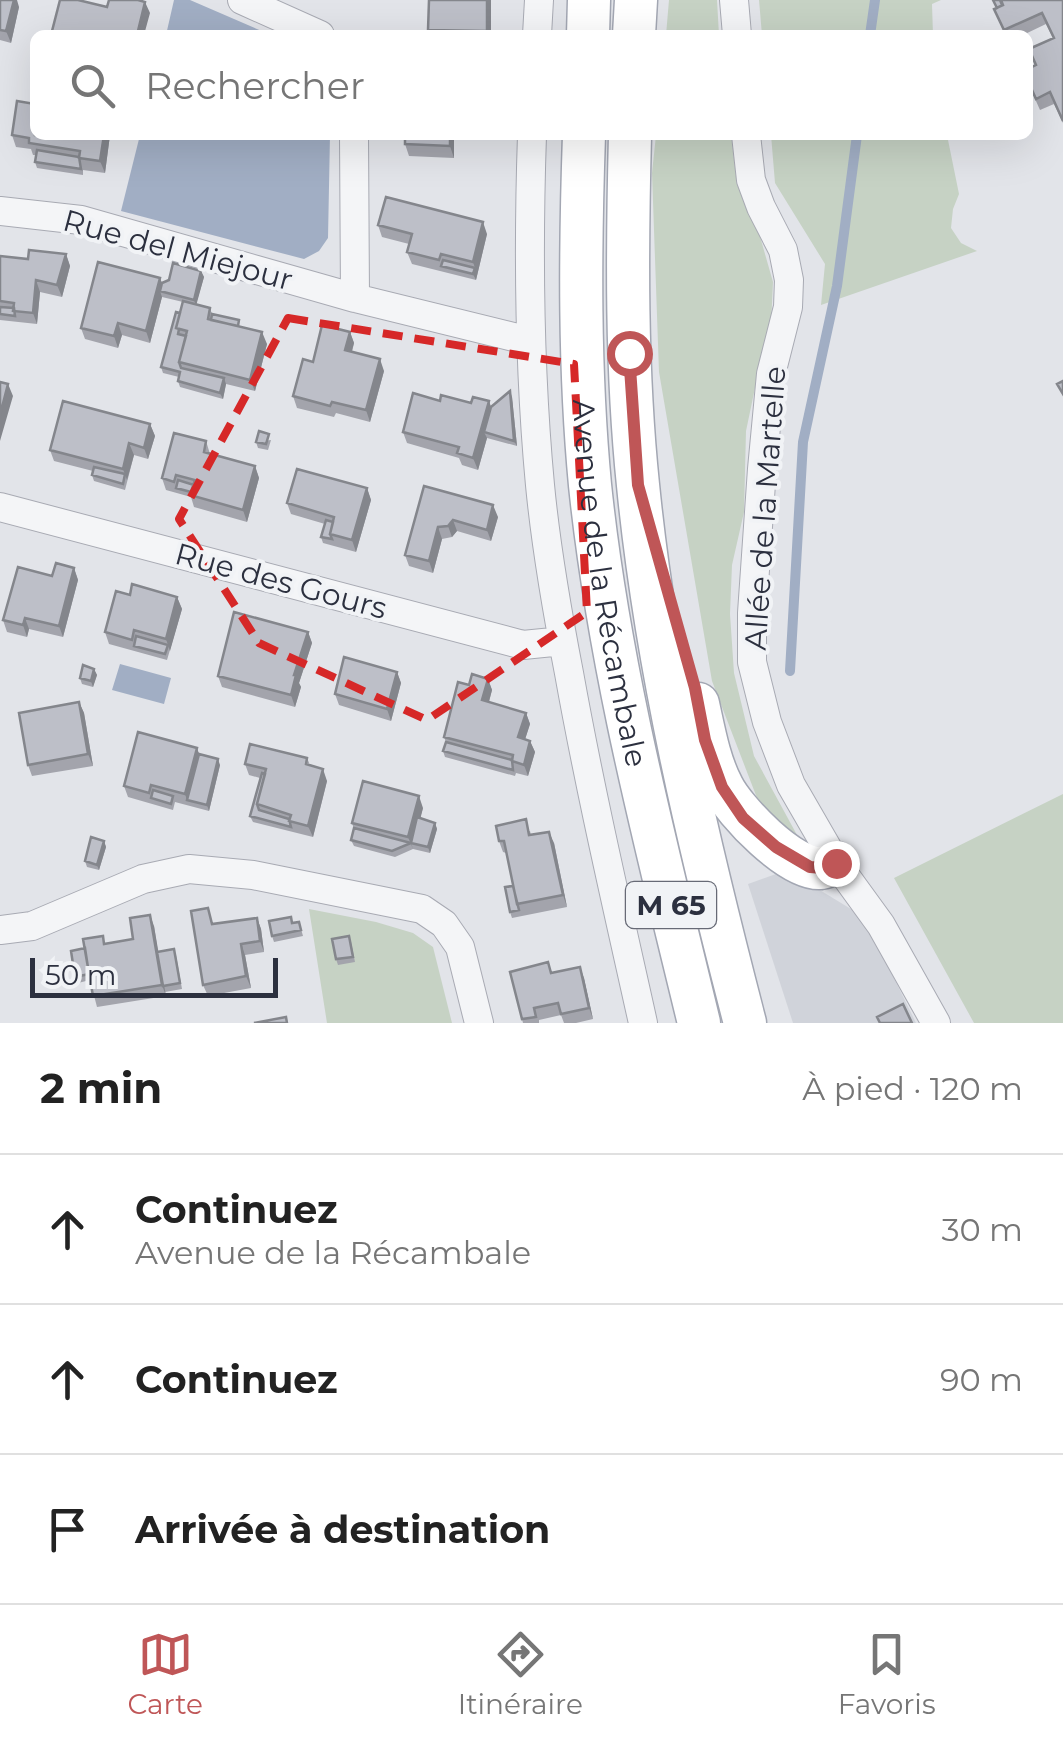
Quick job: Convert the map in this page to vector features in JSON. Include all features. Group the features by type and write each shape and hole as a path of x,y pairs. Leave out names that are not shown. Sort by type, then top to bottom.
{"main road":[{"path":"588,30 590,0"},
{"path":"634,30 636,0"},
{"name":"Avenue de la Récambale","path":"584,140 582,358 590,485 610,633 642,788 699,1023"},
{"name":"Avenue de la Récambale","path":"630,140 629,353 638,485 656,623 682,760 744,1023"},
{"path":"638,485 695,688 705,740 722,787 743,818 776,847 810,867 836,863"}],"street":[{"path":"242,0 309,30"},
{"path":"537,30 539,0"},
{"path":"734,0 737,30"},
{"path":"354,140 355,298"},
{"path":"532,140 530,341 540,486 554,592 586,770 643,1023"},
{"name":"Allée de la Martelle","path":"746,140 750,180 783,250 790,280 788,307 772,374 762,468 752,662 791,785 836,863 881,925 936,1023"},
{"name":"Rue del Miejour","path":"0,211 81,220 355,298 530,341"},
{"name":"Rue des Gours","path":"0,507 523,645 562,640"},
{"path":"0,930 32,926 143,879 189,869 253,875 422,909 444,924 460,947 478,1023"}],"highlighted area":[{"path":"288,318 574,364 587,612 427,720 259,643 179,519"}],"shaded area":[{"path":"787,870 864,917 916,1023 793,1023 748,884"}],"green space":[{"path":"669,0 717,0 719,30 666,30"},
{"path":"759,0 941,0 932,4 933,30 762,30"},
{"path":"655,140 732,140 737,185 757,226 773,282 771,325 746,431 744,512 732,565 730,614 734,673 754,756 797,835 791,843 762,811 712,681 659,372 652,173"},
{"path":"771,140 948,140 959,194 951,228 961,243 977,251 821,305 825,264 775,183"},
{"path":"1063,794 1063,1023 974,1023 894,878"},
{"path":"309,909 413,933 433,947 452,1023 327,1023"}],"water":[{"path":"174,0 190,0 259,30 167,30"},
{"path":"139,140 330,140 328,238 319,251 304,259 121,211"},
{"path":"120,664 171,678 164,704 112,690"}],"building":[{"path":"0,0 14,0 6,31 0,30"},
{"path":"60,0 107,7 109,0 145,2 138,30 52,30"},
{"path":"429,0 487,0 487,30 428,30"},
{"path":"1001,0 1063,0 1063,121 1050,92 1036,99 1033,92 1033,47 1054,38 1042,13 1004,30 994,9 1003,5"},
{"path":"17,101 30,103 30,140 103,140 100,161 79,158 80,151 29,143 29,138 12,135"},
{"path":"405,140 450,140 450,146 405,144"},
{"path":"37,150 79,157 81,169 35,162"},
{"path":"386,197 483,222 473,262 441,254 439,260 407,252 412,234 378,225"},
{"path":"29,250 66,254 57,285 36,280 33,313 13,311 14,303 0,301 0,256 28,259"},
{"path":"443,260 475,268 473,274 441,266"},
{"path":"98,262 160,278 146,331 118,323 114,336 81,328"},
{"path":"173,263 201,271 194,300 160,291 162,283 169,280"},
{"path":"183,301 210,308 208,319 262,332 250,380 179,362 187,331 176,328"},
{"path":"0,307 14,308 15,316 0,314"},
{"path":"176,312 180,313 178,334 186,336 181,368 224,378 220,393 178,381 180,372 161,367"},
{"path":"212,314 239,320 238,326 211,320"},
{"path":"322,325 350,332 345,350 380,359 366,410 293,396 303,359 313,362"},
{"path":"0,382 8,384 0,415"},
{"path":"510,391 514,441 484,432 491,407"},
{"path":"413,393 440,401 441,395 471,403 473,397 489,401 473,458 457,453 459,447 403,432"},
{"path":"63,401 150,424 144,448 129,443 123,469 50,450"},
{"path":"259,431 269,434 266,444 256,442"},
{"path":"174,433 206,441 204,452 255,466 243,510 190,495 195,480 176,475 174,482 162,478"},
{"path":"94,467 125,474 123,484 92,475"},
{"path":"297,469 367,488 352,540 330,534 334,517 287,503"},
{"path":"178,480 194,485 191,492 176,488"},
{"path":"424,486 493,505 487,530 453,520 448,526 438,527 429,561 405,555"},
{"path":"326,520 333,522 332,539 321,537"},
{"path":"56,563 74,568 59,626 25,618 23,625 3,620 18,567 52,576"},
{"path":"132,584 177,597 166,639 134,630 132,640 105,632 116,591 130,595"},
{"path":"234,612 308,632 291,695 218,676"},
{"path":"136,636 168,645 165,654 134,646"},
{"path":"344,657 397,672 387,709 335,694"},
{"path":"83,665 94,669 91,681 80,678"},
{"path":"472,674 488,679 482,700 526,713 518,737 530,741 524,765 512,761 513,755 444,737 458,682 469,685"},
{"path":"79,702 88,754 28,765 19,713"},
{"path":"138,732 197,748 185,794 151,785 149,793 124,786"},
{"path":"446,742 512,760 513,770 443,751"},
{"path":"250,744 307,758 306,764 323,769 308,826 289,821 291,815 257,804 266,769 245,764"},
{"path":"199,754 218,759 207,805 187,800"},
{"path":"262,773 265,774 259,810 289,819 291,827 250,816"},
{"path":"363,781 419,796 408,837 352,823"},
{"path":"153,790 173,796 171,804 151,798"},
{"path":"417,817 435,823 428,847 411,843"},
{"path":"526,819 529,835 549,832 563,895 517,904 504,841 499,841 496,826"},
{"path":"354,828 411,843 392,851 351,840"},
{"path":"91,837 104,841 97,865 85,861"},
{"path":"513,886 519,910 510,912 505,887"},
{"path":"208,908 212,924 257,918 260,941 241,944 246,976 203,985 191,911"},
{"path":"150,915 162,985 93,996 83,939 103,936 104,944 133,939 130,918"},
{"path":"291,917 292,923 299,922 301,930 272,936 269,921"},
{"path":"349,936 353,957 336,959 332,939"},
{"path":"85,948 89,974 75,977 71,951"},
{"path":"174,949 180,983 163,986 157,952"},
{"path":"548,962 551,973 580,967 589,1008 561,1014 558,1003 534,1008 536,1017 522,1019 510,972"},
{"path":"903,1004 912,1023 880,1023 877,1017"},
{"path":"286,1017 287,1023 254,1023"}],"waterway":[{"path":"871,30 875,0"},
{"path":"790,671 803,442 837,286 856,140"}],"route":[{"path":"629,353 638,485 695,688 705,740 722,787 743,818 776,847 810,867 836,863"}]}
